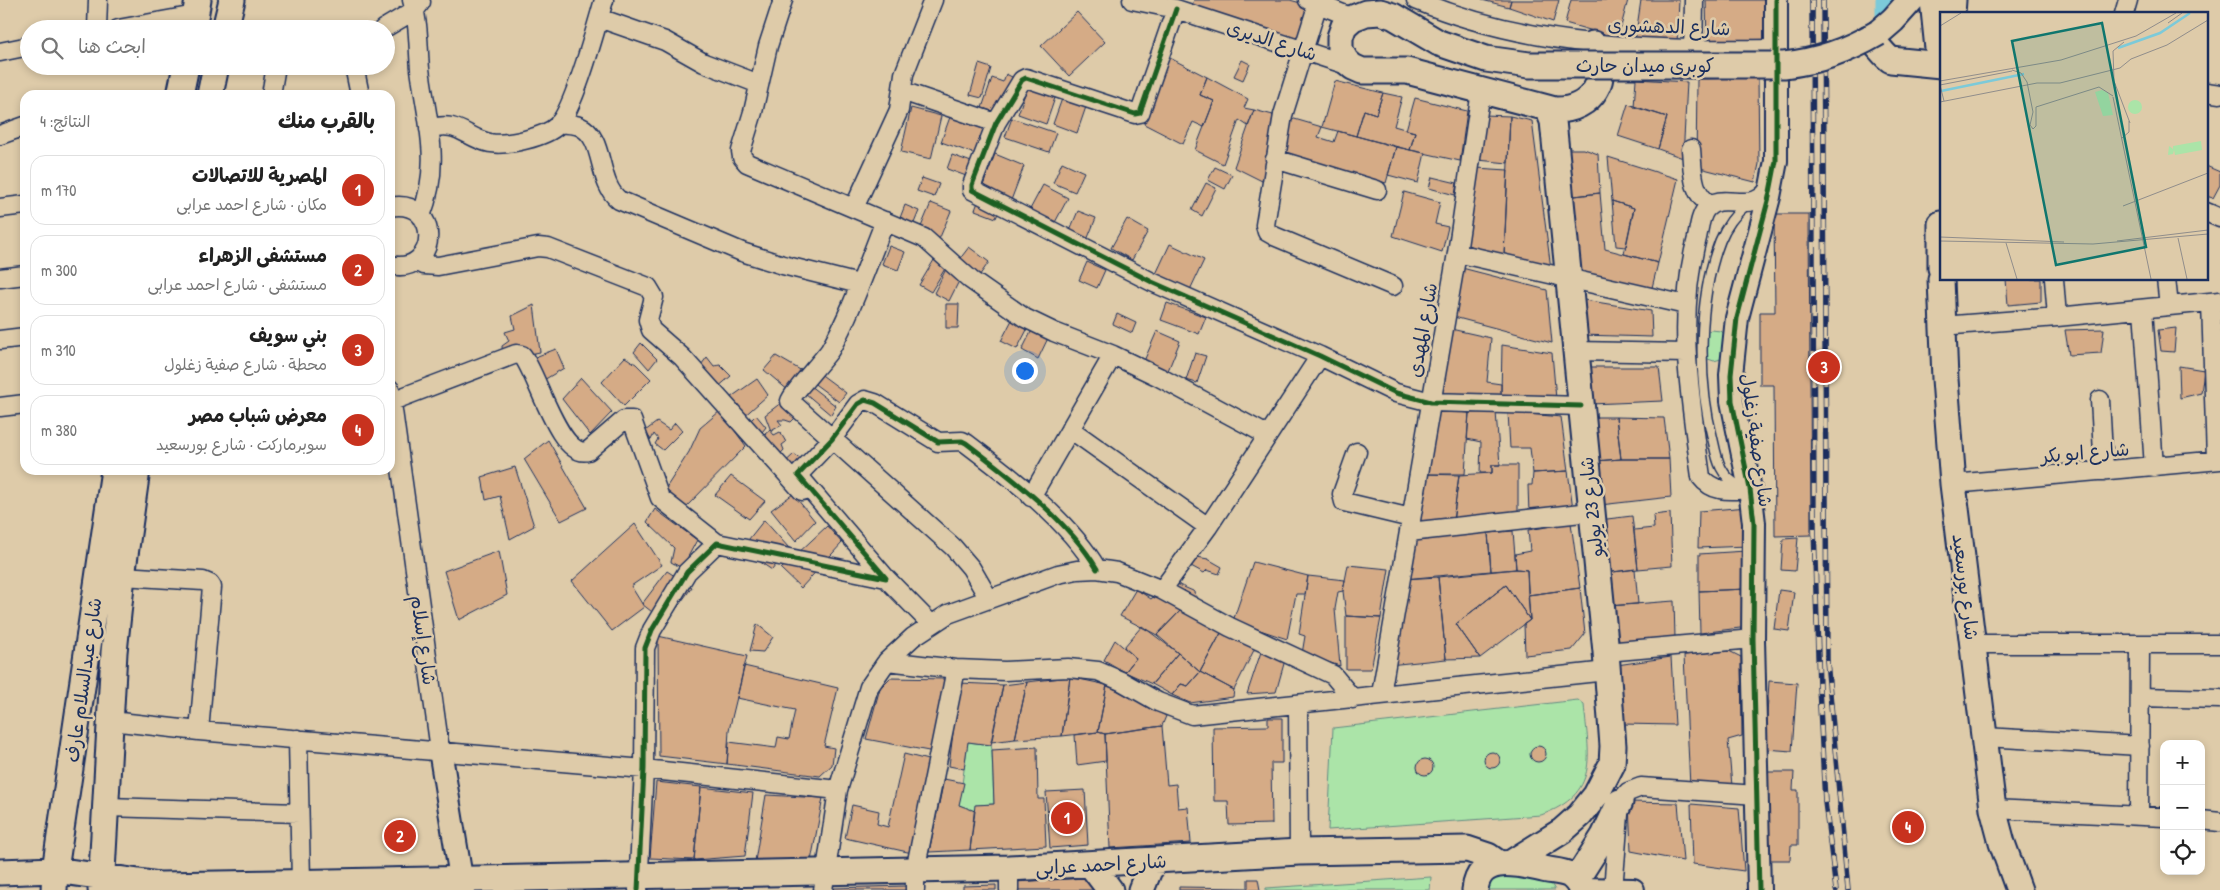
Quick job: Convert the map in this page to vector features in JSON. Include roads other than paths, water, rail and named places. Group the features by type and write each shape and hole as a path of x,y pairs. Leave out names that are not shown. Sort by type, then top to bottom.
{"main road":[{"path":"227,20 232,0"},
{"name":"كوبرى ميدان حارث","path":"1384,8 1416,31 1439,43 1486,59 1529,65 1784,65 1824,59 1860,43 1893,20 1911,0"},
{"path":"1868,38 1878,45 1885,56 1891,60 1936,62 1938,49 1933,0"},
{"path":"1353,18 1366,12 1380,12 1384,8"},
{"name":"شارع الديرى","path":"1353,18 1344,26 1340,37 1340,50 1346,61 1362,71 1407,71 1432,76 1545,108 1564,110 1582,104 1596,90 1601,74"},
{"path":"1593,44 1601,62 1601,74"},
{"path":"181,90 184,75"},
{"path":"211,90 214,75"},
{"name":"شارع 23 يوليو","path":"1475,890 1482,873 1505,863 1571,824 1602,785 1612,764 1613,746 1606,662 1553,121 1549,111 1545,108"},
{"name":"شارع بورسعيد","path":"1942,280 1942,326 1953,484 1993,809 2002,843 2019,890"},
{"name":"شارع عبدالسلام عارف","path":"55,880 113,475"},
{"name":"شارع عبدالسلام عارف","path":"102,884 114,652 122,576 136,475"},
{"path":"1580,886 1620,802"},
{"path":"1463,890 1467,849"},
{"name":"شارع احمد عرابى","path":"0,872 55,880 102,884 128,879 151,887 250,887 301,882 330,886 915,881 1009,879 1091,865 1299,852 1467,849 1505,863 1568,874 1580,886"},
{"path":"1142,890 1147,875 1156,861"},
{"path":"1091,865 1110,890"}],"street":[{"path":"97,20 98,0"},
{"path":"429,129 448,126 485,141 500,143 538,136 551,131 568,112 604,0"},
{"path":"783,0 768,46 742,151 742,157 747,163 924,238 971,280 1025,318 1054,332 1113,355 1159,377 1267,436"},
{"path":"854,208 899,110 904,74 933,0"},
{"name":"شارع الديرى","path":"1132,0 1176,9 1353,67"},
{"name":"شارع الدهشورى","path":"1416,0 1459,7 1510,30 1550,39 1693,51 1776,49"},
{"path":"1694,0 1694,72"},
{"name":"شارع صفية زغلول","path":"1759,890 1753,639 1754,523 1750,489 1732,402 1731,375 1733,347 1744,287 1773,180 1776,161 1776,0"},
{"path":"1353,18 1315,1 1283,115 1265,225 1267,232 1393,286"},
{"path":"395,20 417,3"},
{"path":"417,3 420,67 433,170 428,200 422,216"},
{"path":"1176,9 1140,113 1136,114 1026,78 1022,80 996,122 972,185 974,192 1152,282 1320,356 1396,393 1431,402 1581,406"},
{"path":"168,20 195,15"},
{"path":"598,18 665,41 704,64 759,84"},
{"path":"0,52 20,48"},
{"path":"1601,74 1776,71"},
{"path":"272,90 274,75"},
{"path":"356,75 359,90"},
{"path":"902,91 996,122"},
{"name":"شارع المهدى","path":"1381,694 1457,253 1481,91"},
{"path":"560,123 579,126 594,139 607,186 612,195 619,200 709,240 742,252 783,265 859,284"},
{"path":"0,135 20,128"},
{"path":"1691,149 1695,186 1703,199 1711,205"},
{"path":"1275,159 1377,190"},
{"path":"1750,489 1717,489 1706,483 1701,477 1686,353 1686,306 1694,247 1703,214 1711,205 1726,200 1742,204 1749,202 1764,194 1773,180"},
{"path":"0,208 20,206"},
{"path":"395,207 407,207 422,216 426,223 429,240 427,248 416,261 395,266"},
{"path":"2208,213 2220,219"},
{"path":"885,221 830,350 805,383 790,398 792,405 953,547 971,568 989,599"},
{"path":"416,261 424,265 438,266 538,247 548,248 648,288 654,297 648,320 650,330 682,357 785,474 931,624"},
{"path":"1457,253 1568,277 1686,306"},
{"path":"0,278 20,276"},
{"path":"2054,280 2057,317"},
{"path":"2166,280 2169,306"},
{"path":"1942,326 2216,302 2218,460"},
{"path":"2143,309 2154,467"},
{"path":"0,340 20,338"},
{"path":"1575,351 1686,353"},
{"path":"395,394 516,354 522,354 554,419 574,450 582,453 588,452 624,420 632,420 660,498 717,544 886,578"},
{"path":"1031,497 1113,355"},
{"path":"1162,590 1208,527 1320,356"},
{"path":"886,578 798,475 832,439 858,404 869,400 938,442 962,441 966,443 1031,497 1077,539 1097,569"},
{"path":"2100,400 2104,471"},
{"path":"0,407 20,405"},
{"name":"شارع إسلام","path":"395,424 440,750 462,885"},
{"path":"1070,429 1208,527"},
{"path":"1357,452 1342,494 1344,502 1410,525 1591,512"},
{"name":"شارع ابو بكر","path":"1953,484 2218,460"},
{"path":"638,884 644,769 645,648 652,630 686,572 717,544"},
{"path":"824,882 838,790 869,687 888,661 913,637 948,614 1058,574 1097,569 1117,572 1162,590 1230,628 1333,675 1353,699"},
{"path":"122,576 203,581 212,587 199,730"},
{"path":"888,661 956,669 1005,671 1068,668 1098,671 1121,681 1158,702 1192,715 1353,699 1753,639"},
{"path":"1973,644 2220,644"},
{"path":"2139,815 2140,644"},
{"path":"915,881 956,669"},
{"path":"2140,697 2220,699"},
{"path":"1298,704 1299,852"},
{"path":"111,721 644,769 838,790"},
{"path":"1985,737 2140,746"},
{"path":"298,739 301,882"},
{"path":"1580,886 1620,890 1620,802 1628,792 1641,788 1757,795"},
{"path":"107,807 299,813"},
{"path":"1993,809 2160,817"},
{"path":"2205,820 2220,822"}],"lane":[{"path":"1749,202 1726,228 1716,252 1706,305 1703,355 1706,404 1719,464 1729,480 1750,489"}],"waterway":[{"path":"1885,0 1885,34"}],"railway":[{"path":"1812,0 1814,527 1825,802 1836,890"},
{"path":"1823,0 1827,661 1848,890"}],"place":[{"name":"بني سويف","path":"1824,367"},
{"name":"المصرية للاتصالات","path":"1067,818"},
{"name":"معرض شباب مصر","path":"1908,827"},
{"name":"مستشفى الزهراء","path":"400,836"}]}
